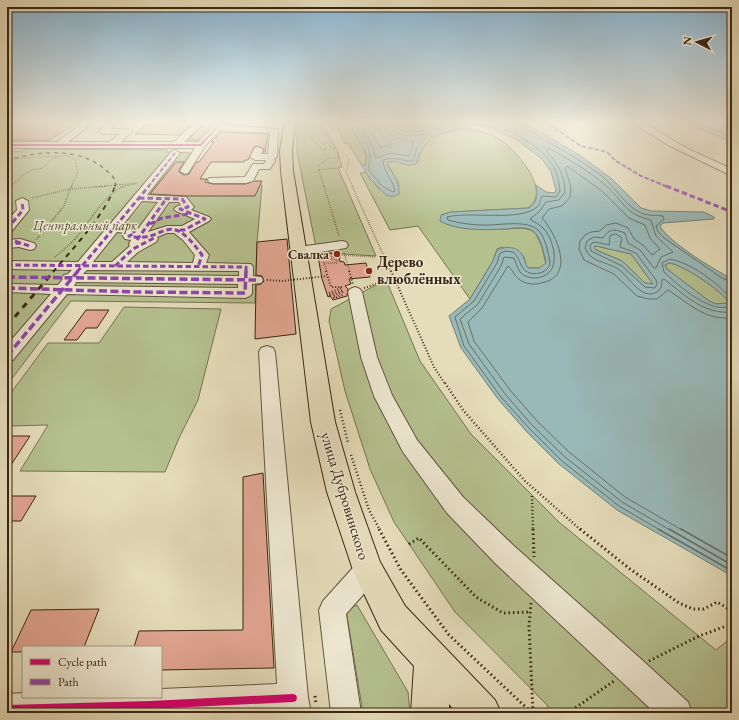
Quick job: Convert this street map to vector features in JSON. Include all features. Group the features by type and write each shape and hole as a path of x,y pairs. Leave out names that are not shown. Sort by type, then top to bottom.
{"main road":[{"name":"улица Дубровинского","path":"286,155 287,171 298,251 323,422 341,492 368,570 393,618 482,713"},
{"path":"430,713 432,659"}],"street":[{"path":"7,356 139,198 172,155"},
{"path":"186,171 195,155"},
{"path":"256,155 255,158 272,157"},
{"path":"695,155 732,173"},
{"path":"213,180 249,179 256,166 267,166 272,157"},
{"path":"135,244 173,230 184,230 205,219 180,209 188,207 182,199 139,198"},
{"path":"115,266 135,244 146,225 166,199"},
{"path":"22,201 23,210 11,220 7,230 12,232 7,237 25,245"},
{"path":"146,225 162,218 191,214"},
{"path":"115,227 122,230 132,229 135,233 129,236 135,244"},
{"path":"173,230 193,243 202,255 198,267"},
{"path":"7,244 25,245"},
{"path":"298,251 343,251"},
{"path":"7,265 47,266 72,277 136,292 245,293 250,280 246,267 115,266 72,277 7,288"},
{"path":"7,277 72,277"},
{"path":"355,292 369,357 383,396 410,446 455,505 504,555 632,670 677,713"},
{"path":"7,709 149,709 294,705 267,352"},
{"path":"346,713 332,610 368,570"}],"path":[{"path":"7,190 15,179 31,169 43,168 46,163 53,158 63,155"},
{"path":"9,159 63,155 76,159 78,172 64,206 25,245"},
{"path":"338,155 339,158 329,158 318,166 318,170 355,292"},
{"path":"344,155 349,160 346,172 434,367 463,410 525,481 594,541 630,569 679,603 693,609 704,609 717,602 732,611"},
{"path":"318,170 337,168"},
{"path":"22,201 70,189 142,183 119,188 97,210 73,241 47,266"},
{"path":"376,257 343,251 324,254 338,257 322,258 338,260 336,263 324,263 330,287 342,287 329,293 330,295 346,289 346,291 333,296 334,298 387,280"},
{"path":"250,280 282,281 328,276"},
{"path":"338,406 349,449 369,510 401,570 449,635 533,713"},
{"path":"532,496 535,582"},
{"path":"409,544 419,538 476,597 503,613 530,612"},
{"path":"632,670 699,636 732,624"},
{"path":"529,626 533,713"},
{"path":"568,713 601,689"}],"green space":[{"name":"Центральный парк","path":"7,155 190,155 168,184 262,185 257,242 255,303 71,301 7,385"},
{"path":"298,155 339,155 342,167 338,168 376,256 329,253 316,247"},
{"path":"355,155 365,155 365,165 362,166"},
{"path":"420,155 517,155 524,163 535,182 536,192 534,201 528,208 451,212 441,215 451,225 466,228 522,228 531,230 536,234 542,247 546,264 539,268 528,268 524,257 502,247 497,249 493,261 470,299 418,226 390,230 360,173 365,172 379,189 399,187 398,182 387,163 392,161 418,162"},
{"path":"596,246 631,254 653,284 645,283 622,261 594,249"},
{"path":"669,263 683,268 711,285 729,303 715,304 709,301 667,269 665,265"},
{"path":"387,282 420,361 471,434 560,523 716,650 732,637 732,713 550,713 547,705 455,612 394,522 370,469 345,391 329,321 331,309 374,286"},
{"path":"124,307 221,309 198,400 179,438 165,472 20,471 48,425 7,426 7,398 48,343 99,343"},
{"path":"357,605 408,692 410,713 363,713 346,610"}],"water":[{"path":"367,155 419,155 416,164 412,165 392,161 388,162 387,164 397,181 399,189 399,194 394,196 386,195 370,179 362,166 365,165"},
{"path":"536,155 579,155 612,179 641,208 652,211 704,212 714,217 714,219 663,223 660,226 672,240 732,279 732,576 617,510 559,464 526,431 498,399 461,348 449,316 470,299 493,261 497,250 512,248 518,250 523,256 528,268 539,268 546,263 540,241 533,231 527,228 488,230 454,227 440,221 441,215 451,212 529,208 534,203 536,198 536,185 546,192 555,193 556,190 551,172 542,159","holes":["596,246 631,254 653,284 645,283 622,261 596,250 594,247","669,263 702,279 726,298 729,303 716,304 709,301 667,269 665,265"]}],"building":[{"path":"205,155 250,155 248,160 245,160 244,162 211,162 200,179 207,179 205,182 213,184 246,184 254,181 262,181 255,196 187,196 150,194 176,162 184,162 179,172 184,175 189,174 196,162 199,162"},
{"path":"287,239 296,334 255,339 256,285 261,284 264,281 262,276 256,275 257,242"},
{"path":"323,253 341,254 339,261 344,262 345,265 366,263 370,277 349,279 351,284 345,286 348,289 347,296 333,300 330,296 328,297 322,279 318,256 322,255"},
{"path":"86,310 109,310 97,328 86,328 77,340 64,340"},
{"path":"10,436 30,436 7,471 7,440"},
{"path":"263,473 274,668 162,670 162,646 134,646 139,631 243,630 243,477"},
{"path":"7,496 36,496 21,521 7,521"},
{"path":"99,609 84,646 22,646 22,652 11,652 31,610"}],"railway":[{"path":"7,161 19,157 35,155"},
{"path":"74,155 97,163 112,176 115,180 115,186"},
{"path":"53,272 96,220 115,186"},
{"path":"7,326 54,271"}],"marked path":[{"path":"7,356 174,155"},
{"path":"610,155 616,161 641,176 732,212"},
{"path":"139,198 182,199 188,207 180,209 205,219 184,230 177,230"},
{"path":"137,240 166,199"},
{"path":"7,229 23,210 22,201"},
{"path":"150,224 162,218 188,214"},
{"path":"115,227 122,230 132,229 135,233 129,236 136,237 146,236 161,231 173,229 178,230 188,238 202,255 198,267"},
{"path":"115,266 133,249 156,237"},
{"path":"7,238 20,243"},
{"path":"7,244 20,243 30,246"},
{"path":"7,265 246,267 245,293 135,292 7,288"},
{"path":"7,277 256,280"}],"cycle path":[{"path":"7,709 150,705 293,698"}],"place":[{"name":"Свалка","path":"337,254"},
{"name":"Дерево влюблённых","path":"369,271"}]}
